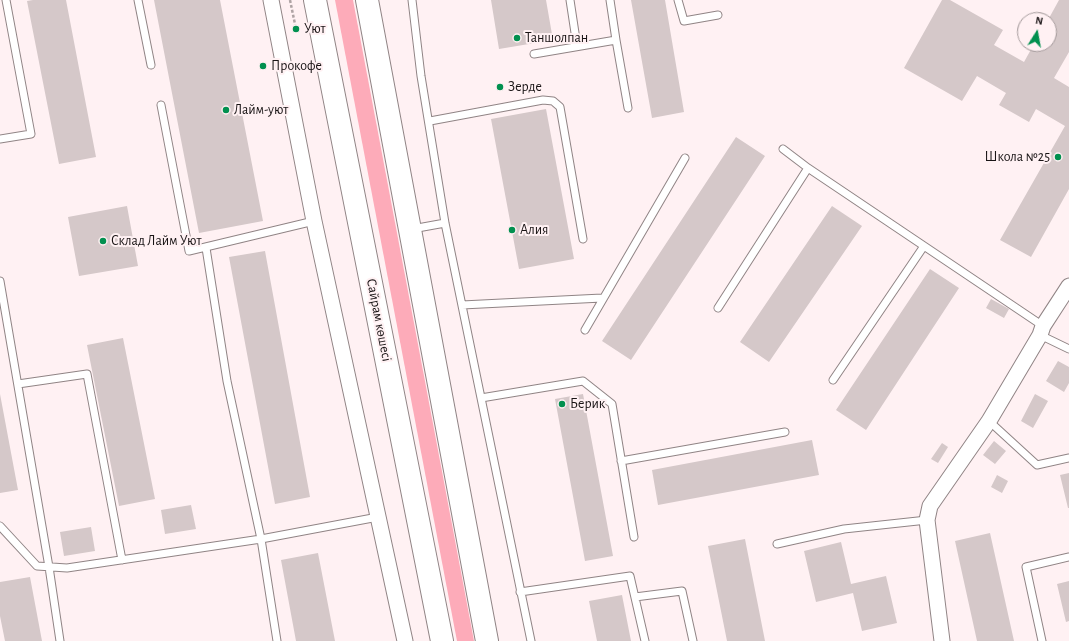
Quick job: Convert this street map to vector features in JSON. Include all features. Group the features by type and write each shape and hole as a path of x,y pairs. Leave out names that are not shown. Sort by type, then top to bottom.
{"main road":[{"name":"Сайрам көшесі","path":"315,0 442,641"},
{"path":"367,0 487,641"}],"street":[{"path":"271,0 314,221 404,641"},
{"path":"942,641 926,520 930,506 989,421 1069,286"}],"lane":[{"path":"0,139 30,134 6,0"},
{"path":"138,0 152,65"},
{"path":"412,0 421,76 430,121 445,223 531,641"},
{"path":"570,0 577,46"},
{"path":"610,0 628,108"},
{"path":"678,0 684,21 718,15"},
{"path":"534,54 616,40"},
{"path":"430,121 543,100 553,101 560,107 583,239"},
{"path":"161,105 189,251 314,221"},
{"path":"782,149 924,246 1069,349"},
{"path":"585,330 602,298 685,158"},
{"path":"718,308 808,168"},
{"path":"410,230 445,223"},
{"path":"833,380 924,246"},
{"path":"206,248 227,381 261,539 277,641"},
{"path":"0,281 49,567 60,641"},
{"path":"462,305 602,298"},
{"path":"18,384 87,374 122,560"},
{"path":"481,398 583,381 612,404 634,537"},
{"path":"989,421 1037,465 1069,458"},
{"path":"621,461 785,432"},
{"path":"0,526 37,566 67,568 261,539 378,517"},
{"path":"777,544 844,529 926,520"},
{"path":"1042,641 1026,567 1069,557"},
{"path":"520,592 630,576 645,641"},
{"path":"634,597 682,591 693,641"}],"path":[{"path":"290,0 296,29"}],"shaded area":[{"path":"335,0 353,0 474,641 457,641"}],"building":[{"path":"66,0 96,157 59,164 27,1"},
{"path":"154,0 220,0 263,221 199,233"},
{"path":"491,0 546,0 553,40 499,49"},
{"path":"631,0 665,0 684,112 652,118"},
{"name":"Школа №25","path":"942,0 950,0 1003,30 994,45 1024,62 1030,52 1057,52 1057,12 1052,12 1059,0 1069,0 1069,52 1054,78 1069,87 1069,189 1031,257 1000,240 1065,126 1036,109 1029,122 999,105 1006,93 977,76 962,101 904,68"},
{"path":"546,109 574,259 519,269 491,119"},
{"path":"736,137 765,156 631,360 602,341"},
{"name":"Склад Лайм Уют","path":"127,206 138,266 79,276 68,217"},
{"path":"832,206 862,226 769,362 740,342"},
{"path":"265,251 310,497 275,504 229,257"},
{"path":"930,269 959,288 866,430 836,410"},
{"path":"991,299 1009,309 1004,318 986,308"},
{"path":"123,338 155,499 119,506 87,345"},
{"path":"1058,361 1069,367 1069,383 1064,392 1046,381"},
{"path":"0,394 18,490 0,493"},
{"path":"583,394 613,556 585,561 555,399"},
{"path":"1035,394 1048,401 1033,428 1021,421"},
{"path":"812,440 819,475 658,505 652,470"},
{"path":"994,441 1006,451 995,464 983,455"},
{"path":"942,443 948,447 938,463 931,459"},
{"path":"1069,473 1069,508 1068,508 1060,475"},
{"path":"997,475 1008,481 1002,493 991,487"},
{"path":"191,505 196,529 165,534 161,510"},
{"path":"91,527 95,551 64,556 60,532"},
{"path":"990,533 1014,641 977,641 955,541"},
{"path":"745,539 765,641 727,641 708,546"},
{"path":"841,542 851,584 886,576 897,623 862,631 853,593 816,602 804,551"},
{"path":"318,553 335,641 296,641 281,560"},
{"path":"30,577 42,641 5,641 0,616 0,582"},
{"path":"1069,581 1069,621 1066,622 1057,584"},
{"path":"622,595 631,641 597,641 589,601"}],"place":[{"name":"Уют","path":"296,29"},
{"name":"Таншолпан","path":"517,38"},
{"name":"Прокофе","path":"263,66"},
{"name":"Зерде","path":"500,87"},
{"name":"Лайм-уют","path":"226,110"},
{"name":"Школа №25","path":"1058,157"},
{"name":"Алия","path":"512,230"},
{"name":"Склад Лайм Уют","path":"103,241"},
{"name":"Берик","path":"562,404"}]}
